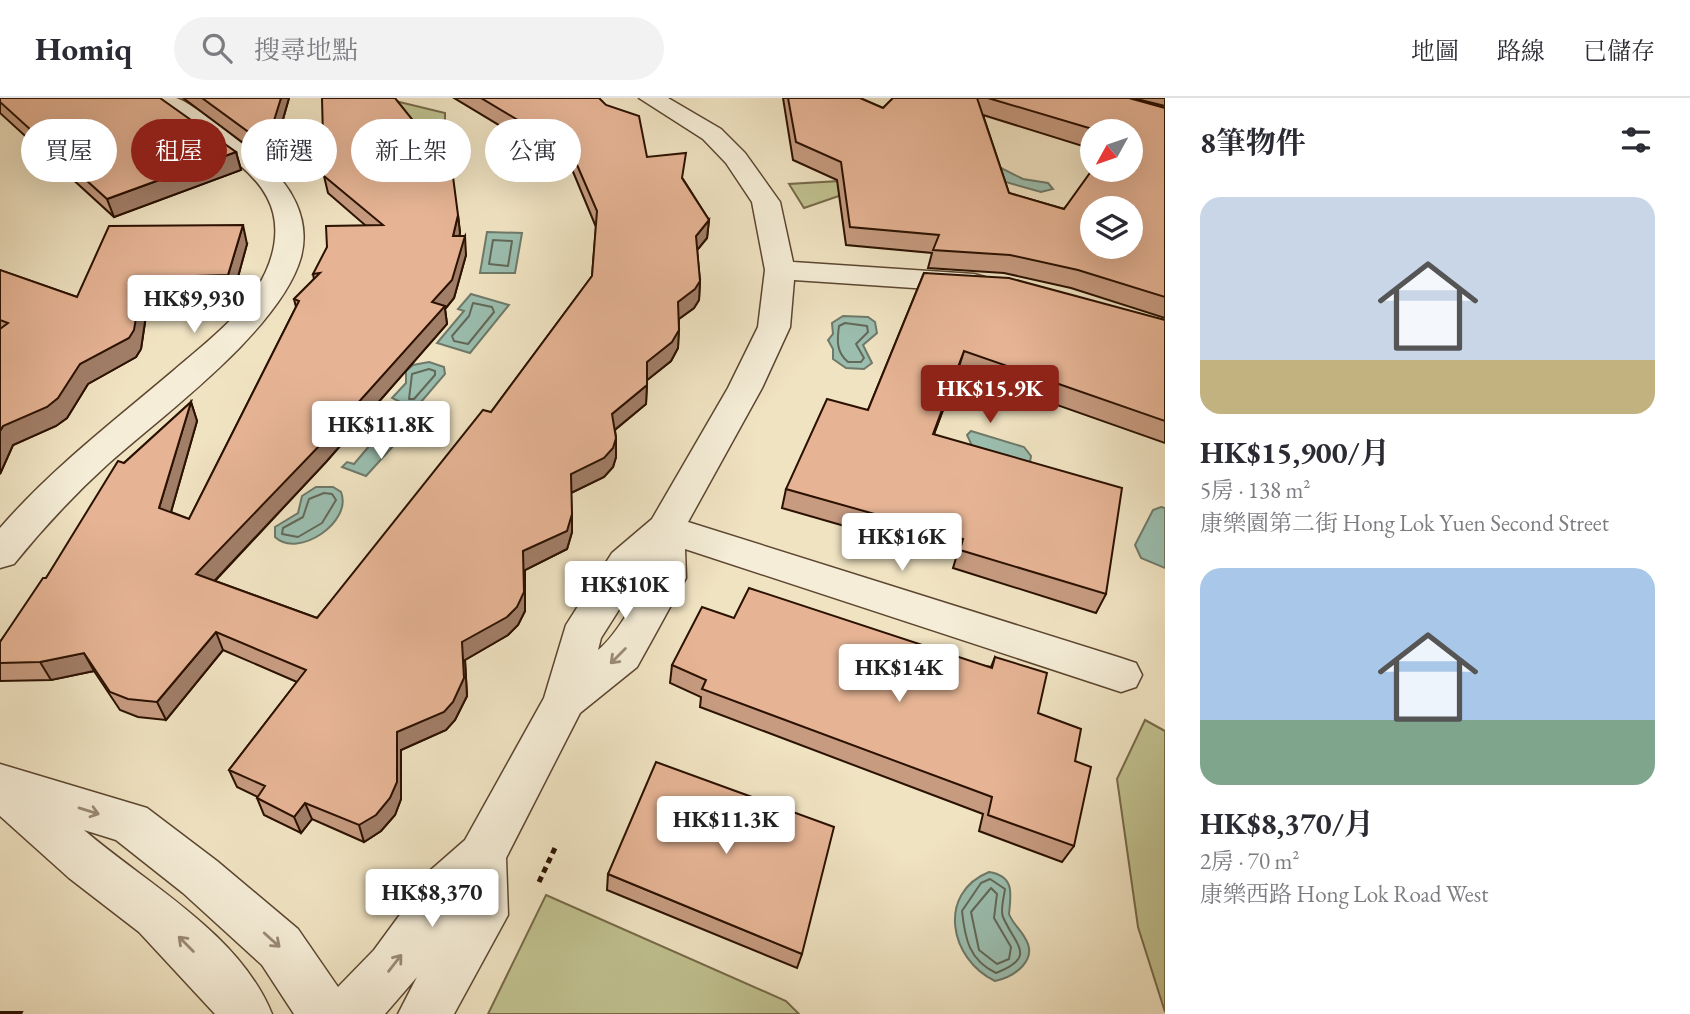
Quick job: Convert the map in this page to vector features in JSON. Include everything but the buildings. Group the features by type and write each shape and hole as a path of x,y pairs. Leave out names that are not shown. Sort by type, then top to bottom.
{"street":[{"path":"0,554 69,482 224,342 260,304 279,276 289,248 290,219 279,193 259,171 162,98"},
{"path":"349,1014 392,968 428,918 442,891 482,856 565,700 622,655 666,578 665,528 745,388 774,327 780,270 766,202 736,158 712,134 651,98"},
{"path":"780,270 1003,285"},
{"path":"665,528 1121,675"},
{"path":"0,785 86,862 158,915 229,988 246,1014"},
{"path":"0,785 130,823 200,877 280,947 325,1014"},
{"path":"424,1014 483,915 482,856"}],"green space":[{"path":"383,98 445,113 445,119 395,119"},
{"path":"891,178 804,208 789,184"},
{"path":"1145,720 1165,731 1165,1012 1138,927 1117,779"},
{"path":"546,895 786,1001 799,1014 488,1014"}],"water":[{"path":"999,167 1023,179 1048,183 1053,189 1041,192 1002,181"},
{"path":"487,232 522,233 515,273 480,273"},
{"path":"471,294 509,305 470,353 437,343 464,311 458,309"},
{"path":"843,316 868,317 875,322 877,333 863,345 872,363 864,369 846,368 833,359 833,349 828,340 833,334 832,323"},
{"path":"429,362 444,367 445,374 415,409 392,398 406,383 406,371 413,365"},
{"path":"387,425 406,432 366,476 342,467 347,462 354,464"},
{"path":"971,431 1024,447 1031,456 1030,462 973,448 967,435"},
{"path":"316,487 333,487 341,492 343,503 339,515 331,525 321,534 297,543 285,543 275,537 275,527 298,513 302,496"},
{"path":"1165,508 1165,568 1141,558 1135,545 1153,510"},
{"path":"989,872 1003,877 1007,882 1010,893 1009,914 1029,946 1027,960 1022,966 1010,976 995,981 979,971 967,958 955,926 956,910 962,895 972,882"}]}
